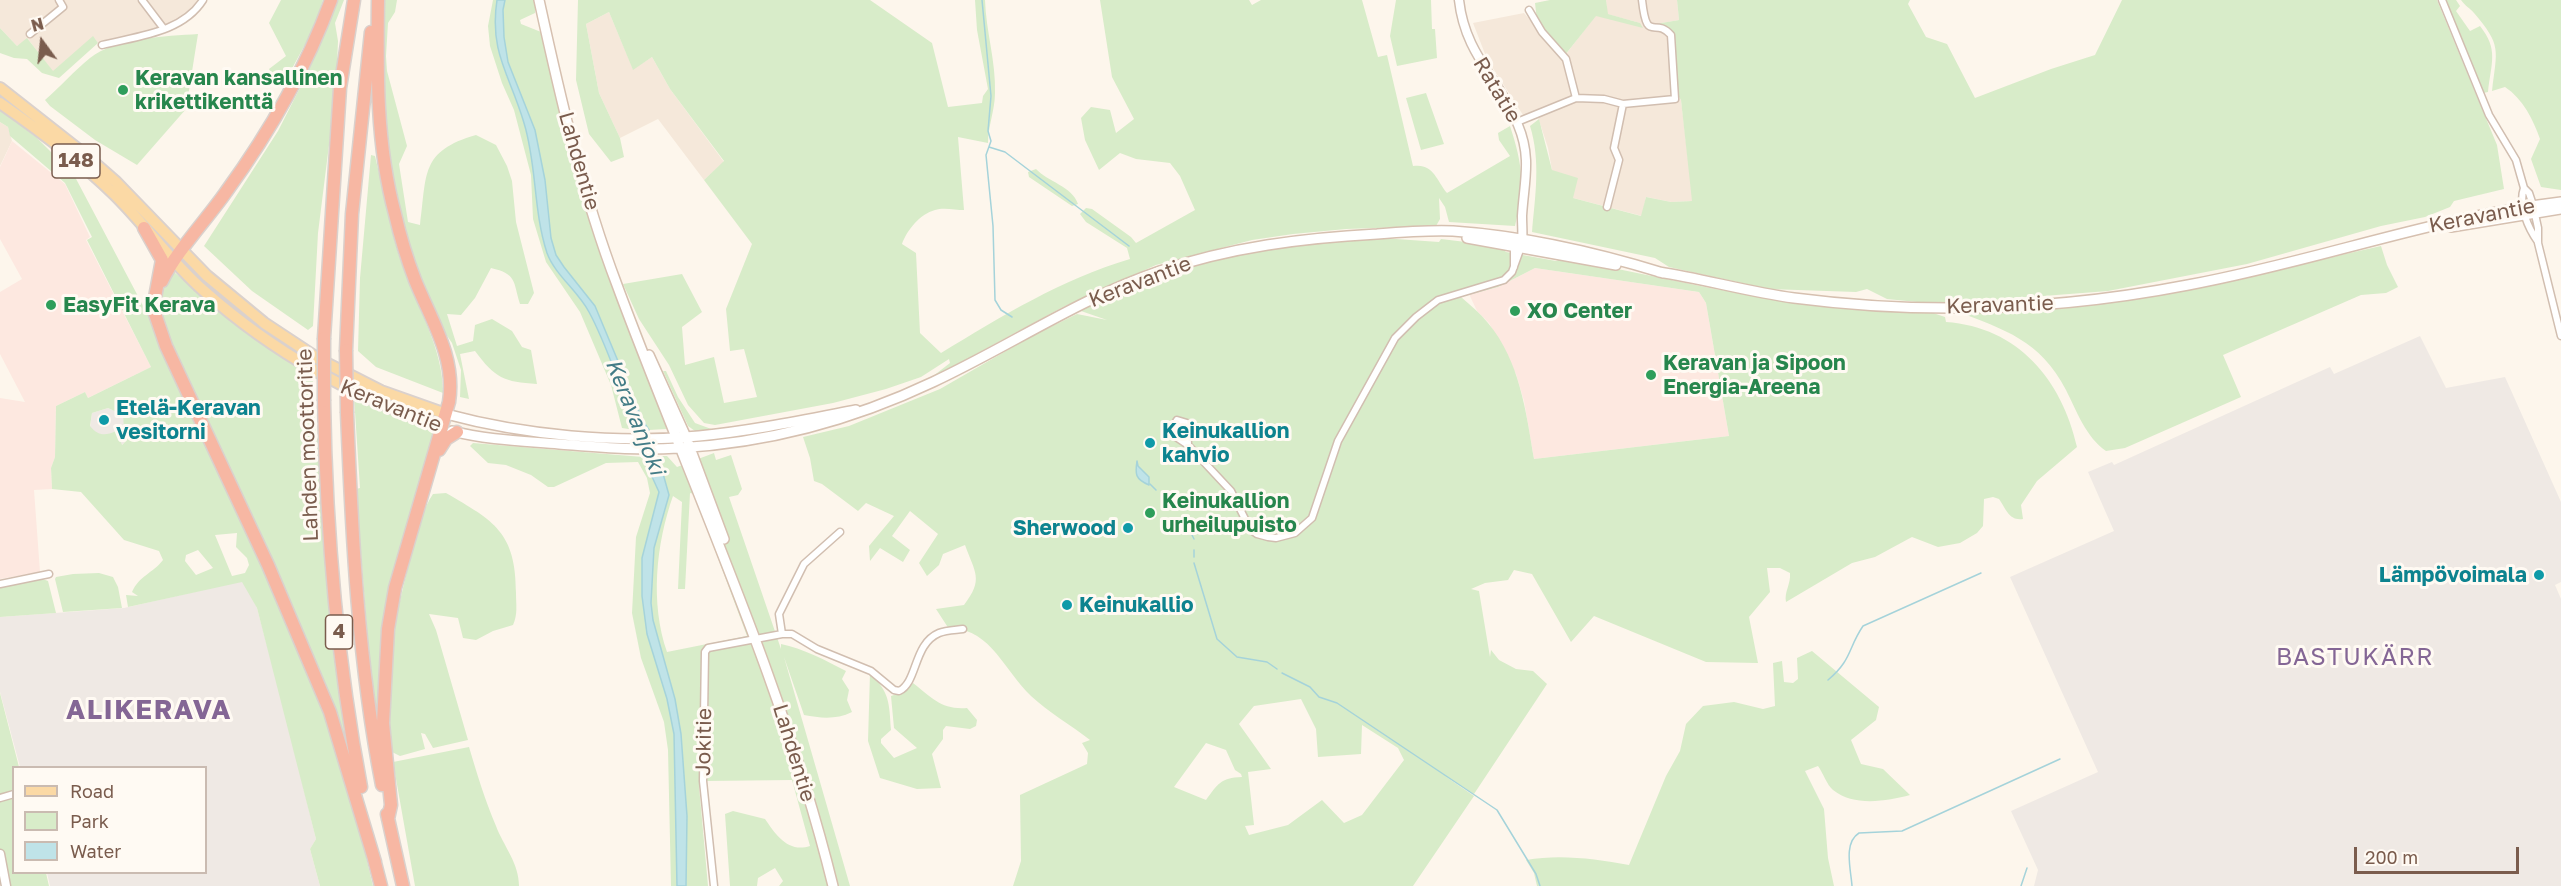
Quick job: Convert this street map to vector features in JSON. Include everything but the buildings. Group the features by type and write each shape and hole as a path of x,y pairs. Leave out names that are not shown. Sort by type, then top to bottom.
{"highway":[{"path":"160,332 157,297 164,277 228,189 286,100 320,29 331,0"},
{"name":"Lahden moottoritie","path":"354,0 340,88 324,338 326,484 331,565 352,740 381,886"},
{"path":"377,0 378,115 384,169 394,213 414,277 449,363 451,391 432,465 395,588 388,629 383,700 391,805 388,819"},
{"name":"Lahden moottoritie","path":"377,0 359,129 352,214 346,351 347,413 354,568 364,669 388,819 403,886"},
{"path":"144,228 162,260 162,269 153,299 154,316 268,565 330,712 375,862"},
{"path":"432,465 446,439 457,432"}],"main road":[{"name":"Lahdentie","path":"539,0 573,147 611,268 681,437 757,639 794,749 833,886"},
{"name":"Keravantie","path":"0,88 116,182 178,257 231,314 296,361 354,392 457,432 494,439 637,449 685,448 815,427 862,413 968,364 1084,302 1185,263 1287,241 1423,232 1578,250 1663,273 1771,294 1865,305 1955,308 2021,306 2113,298 2180,287 2443,223 2529,210 2561,202"},
{"name":"Keravantie","path":"0,103 90,172 112,192 144,228 178,257 294,344 381,391 446,414 520,430 660,438 681,437 879,405"},
{"name":"Keravantie","path":"2529,210 2561,209"}],"street":[{"path":"30,33 63,7 59,0"},
{"path":"142,0 164,29"},
{"path":"102,45 178,24 190,16 203,0"},
{"name":"Ratatie","path":"1459,0 1463,22 1474,52 1517,122 1527,159 1527,183 1518,243"},
{"path":"1517,122 1576,98 1604,99 1623,104 1675,99 1671,35 1668,31 1648,27 1642,0"},
{"path":"2442,0 2488,115 2516,160 2524,188 2529,193 2529,230 2538,243"},
{"path":"1529,10 1542,32 1566,59 1576,98"},
{"path":"1607,207 1619,160 1614,148 1623,104"},
{"path":"2529,210 2538,228 2538,243 2561,336"},
{"path":"1188,445 1231,491 1250,529 1262,536 1276,538 1295,533 1312,518 1338,441 1395,338 1438,300 1504,280 1514,267 1518,243"},
{"path":"782,634 779,614 804,564 840,532"},
{"path":"0,584 49,574"},
{"path":"757,639 792,634 817,649 872,671 889,687 899,691 908,685 916,659 930,639 939,632 963,629"},
{"name":"Jokitie","path":"714,886 703,781 705,652 708,648 720,644 757,639"},
{"path":"0,854 6,886"}],"shaded area":[{"path":"0,0 200,0 184,18 160,28 98,43 93,37 53,72 28,39 17,46 0,28"},
{"path":"1606,0 1677,0 1679,20 1651,25 1671,32 1677,94 1681,100 1693,201 1671,202 1646,197 1642,216 1573,198 1552,170 1548,148 1536,111 1523,115 1487,59 1473,23 1524,13 1563,58 1596,15 1640,23 1607,14"},
{"path":"609,12 633,69 652,57 670,89 724,162 704,180 658,119 620,138 599,93 586,24"},
{"path":"0,122 8,127 12,141 0,166"},
{"path":"12,141 65,184 90,237 86,240 151,367 88,398 85,392 56,406 55,457 51,468 52,489 34,490 40,572 0,579 0,398 25,402 0,354 0,292 22,279 0,239 0,167"},
{"path":"1535,268 1699,292 1706,303 1729,436 1534,459 1524,401 1516,374 1489,323 1477,311 1469,294 1498,287"},
{"path":"2420,336 2446,388 2505,377 2561,502 2561,582 2555,585 2561,599 2561,886 2034,886 2038,870 2011,811 2098,772 2010,577 2114,531 2088,472 2112,462 2114,465 2330,367 2334,374"},
{"path":"108,408 124,415 125,442 121,446 106,436 95,433 90,427 92,413"},
{"path":"242,581 251,593 284,709 316,839 310,849 320,886 50,886 47,874 207,874 207,766 20,766 0,692 0,617 124,608"}],"green space":[{"path":"281,0 323,0 314,28 282,87 278,88 269,69 286,56 269,23"},
{"path":"338,0 344,0 335,23 338,41 336,89 318,233 313,326 308,330 252,291 204,246 278,131 305,78"},
{"path":"385,0 397,0 395,12 388,23 386,56 387,71 407,146 399,164 408,222 420,225 426,178 430,167 436,157 458,141 476,135 496,145 512,181 516,222 534,293 528,304 520,304 515,284 510,276 491,268 475,298 461,315 447,314 457,346 473,341 475,325 492,319 512,331 522,347 531,350 537,384 516,382 501,377 488,367 475,351 460,354 469,399 460,397 461,370 452,343 443,330 413,263 388,169 381,47"},
{"path":"493,0 497,0 496,36 502,64 528,139 539,220 547,253 555,269 584,304 595,325 633,417 635,430 622,428 611,385 580,312 546,262 533,219 531,175 514,110 490,46 488,26"},
{"path":"505,0 535,0 535,13 520,20 521,24 541,32 566,136 598,243 669,425 666,429 649,430 643,421 595,306 556,255 551,238 545,180 535,130 508,62 504,37"},
{"path":"578,0 870,0 932,43 948,107 982,103 983,96 988,89 977,30 975,0 985,0 995,81 995,99 988,143 958,137 964,210 942,209 929,212 915,223 902,244 916,253 920,333 941,353 1056,288 1130,259 1127,248 1086,222 1080,214 1086,208 1092,209 1136,243 1195,210 1180,176 1170,163 1136,159 1120,153 1099,170 1085,140 1081,118 1091,107 1110,110 1116,133 1134,119 1112,77 1100,0 1249,0 1252,5 1261,0 1362,0 1378,57 1387,55 1413,166 1430,170 1447,193 1510,156 1499,140 1498,133 1510,126 1518,153 1521,176 1515,226 1449,222 1445,207 1439,198 1440,219 1436,226 1346,229 1252,240 1156,265 1063,307 928,380 950,363 949,359 921,377 833,403 715,425 704,423 688,405 669,365 639,319 623,284 682,274 702,312 682,327 685,365 714,357 724,403 757,397 744,349 730,351 726,309 752,244 704,180 724,161 670,89 652,57 633,70 609,12 586,24 599,93 620,138 624,157 611,162 589,134 576,80"},
{"path":"1396,0 1431,0 1432,29 1435,29 1437,58 1397,66 1390,36"},
{"path":"1550,0 1606,0 1608,14 1640,23 1643,28 1596,16 1565,55 1537,21 1535,3"},
{"path":"1677,0 1910,0 1908,4 1926,37 1947,44 1975,98 2095,55 2122,0 2437,0 2497,145 2504,189 2454,201 2450,207 2425,217 2381,226 2247,264 2108,291 1966,302 1927,303 1887,299 1867,289 1856,292 1769,289 1669,267 1655,258 1532,232 1536,166 1530,126 1539,119 1552,170 1578,178 1573,198 1641,216 1646,197 1671,202 1692,201 1671,32 1650,25 1679,20"},
{"path":"2446,0 2456,0 2460,6 2456,11 2470,31 2480,26 2490,42 2492,65 2488,92 2483,93"},
{"path":"2461,0 2561,0 2561,190 2541,187 2531,159 2540,139 2534,124 2522,103 2505,87 2492,91 2496,57 2493,41 2483,24"},
{"path":"0,28 17,46 27,38 53,71 93,36 98,43 59,78 42,73 27,59 14,58 0,53"},
{"name":"Keravan kansallinen krikettikenttä","path":"198,34 186,109 137,165 95,140 45,100 84,63 101,51 141,39"},
{"path":"1426,93 1444,144 1421,150 1406,98"},
{"path":"0,110 36,137 74,175 158,334 274,585 345,767 373,886 320,886 310,849 316,839 257,608 242,582 128,607 126,595 138,596 132,592 135,587 163,560 159,551 124,540 81,492 52,489 51,468 55,457 56,406 85,392 88,398 151,367 87,240 92,237 65,183 10,136 8,127 0,122","holes":["108,408 123,415 125,442 122,445 116,431 102,434 90,426 92,413","237,533 236,547 247,558 249,565 245,573 232,576 215,535","198,550 213,568 196,575 185,561 186,555"]},
{"path":"371,155 375,156 398,254 429,329 439,360 443,393 376,367 358,351 360,278"},
{"path":"1036,169 1071,193 1078,204 1072,206 1029,177 1028,172"},
{"path":"1382,238 1439,242 1441,239 1499,246 1506,252 1556,261 1564,258 1715,289 1822,305 1930,312 1945,317 1946,322 1972,326 1995,334 2015,346 2033,361 2048,379 2060,400 2077,447 2037,481 2021,505 2023,519 2011,516 1999,499 1993,497 1984,499 1983,526 1977,533 1960,543 1938,547 1912,537 1875,557 1852,563 1786,602 1790,573 1780,568 1767,568 1770,592 1749,617 1758,663 1706,662 1594,616 1571,642 1532,574 1514,570 1508,580 1485,583 1471,589 1479,591 1490,657 1491,650 1499,660 1516,669 1533,671 1547,684 1474,794 1445,776 1474,796 1413,886 1013,886 1021,861 1020,795 1087,764 1088,753 1082,743 1090,740 1031,696 986,643 963,630 949,629 936,609 964,605 974,589 976,576 965,545 943,554 939,565 927,576 919,563 938,534 910,511 892,536 910,550 903,562 880,548 870,561 869,546 894,516 866,503 858,511 822,484 814,481 803,437 849,426 940,389 1032,336 1077,314 1107,320 1080,309 1113,292 1149,278 1226,257 1306,244","holes":["1535,268 1699,292 1706,303 1729,436 1534,459 1520,388 1508,354 1488,323 1461,297 1498,287","1301,699 1316,729 1318,757 1361,754 1362,725 1398,748 1404,760 1362,815 1344,823 1322,800 1288,825 1249,835 1245,826 1254,825 1248,772 1271,769 1239,724 1254,706","1206,743 1226,750 1235,770 1242,777 1224,780 1206,800 1174,787"]},
{"path":"2381,246 2398,287 2386,293 2361,295 2223,355 2241,397 2125,448 2106,451 2087,431 2066,390 2045,359 2020,339 1956,311 2018,310 2100,304 2154,296"},
{"path":"174,272 260,342 316,378 313,381 316,442 319,434 326,565 347,747 192,396 159,312 166,280"},
{"path":"663,371 666,371 678,397 695,423 714,430 695,431 688,426"},
{"path":"354,397 436,432 392,588 378,734 369,655 356,489 360,488"},
{"path":"473,443 643,457 659,492 642,558 642,596 647,634 667,699 674,734 677,886 671,886 668,750 664,722 641,658 632,613 636,537 650,493 647,478 638,462 606,463 554,487 548,487 531,475 506,465 488,463 470,446"},
{"path":"714,453 716,460 731,455 742,489 738,495 729,497 781,649 781,644 797,648 846,671 842,679 849,690 847,700 852,712 834,717 804,715 784,657 850,886 779,886 783,881 775,868 758,878 757,886 730,886 725,814 733,811 765,819 778,836 789,845 802,848 810,846 792,780 706,781 706,768 699,770 699,786 708,886 686,886 687,816 681,734 675,699 653,620 651,603 654,548 667,503 662,471 656,456 667,456 677,467","holes":["690,493 694,494 747,636 667,652 658,614 657,594 662,534 673,496 682,502 678,589 685,589"]},
{"path":"446,493 489,521 507,542 515,572 516,617 513,625 493,631 476,640 463,638 458,618 429,614 436,630 468,740 433,748 425,734 421,733 425,749 400,756 390,751 388,724 389,673 396,622 424,512 433,494"},
{"path":"99,573 113,577 118,587 122,608 63,612 55,579 73,574"},
{"path":"40,578 48,581 56,613 0,617 0,586"},
{"path":"1812,651 1879,707 1876,720 1851,740 1861,764 1883,769 1910,795 1881,801 1851,799 1833,790 1818,766 1805,771 1824,809 1828,858 1834,886 1537,886 1534,873 1526,860 1565,857 1629,865 1666,776 1680,751 1686,724 1703,706 1734,702 1763,709 1775,706 1773,663 1782,661 1784,682 1793,683 1798,679 1797,658"},
{"path":"870,673 887,698 891,730 881,739 881,743 894,758 917,748 894,728 891,696 906,691 913,683 944,705 967,708 977,720 976,726 970,729 946,726 943,730 943,739 932,754 941,788 917,789 880,778 868,741"},
{"path":"0,693 19,766 12,766 12,874 46,874 49,886 6,886 0,854"},
{"path":"469,747 499,834 517,870 519,886 415,886 393,762"}],"water":[{"name":"Keravanjoki","path":"497,0 505,0 504,37 508,62 535,130 545,180 551,238 556,255 595,306 643,421 649,430 635,430 633,417 595,325 584,304 555,269 547,253 539,220 528,139 498,50 495,19"},
{"path":"656,456 669,495 654,548 651,603 653,620 675,699 681,734 687,816 686,886 677,886 674,734 667,699 647,634 642,596 642,558 659,492 643,457"},
{"path":"1137,461 1138,466 1149,477 1149,485 1137,476"}],"waterway":[{"path":"982,0 991,96 988,131 991,141 986,155 993,226 995,300 1001,310 1012,317"},
{"path":"989,147 1005,152 1129,246"},
{"path":"1150,484 1156,490"},
{"path":"1190,531 1194,539"},
{"path":"1194,550 1194,557"},
{"path":"1194,563 1217,639 1237,657 1267,662 1277,669"},
{"path":"1828,680 1846,660 1863,626 1981,573"},
{"path":"1282,673 1310,687 1319,697 1337,703 1497,810 1536,874 1540,886"},
{"path":"1852,886 1849,850 1854,837 1859,833 1902,831 2060,759"},
{"path":"2021,886 2027,868"}],"place":[{"name":"Keravan kansallinen krikettikenttä","path":"123,90"},
{"name":"EasyFit Kerava","path":"51,305"},
{"name":"XO Center","path":"1515,311"},
{"name":"Keravan ja Sipoon Energia-Areena","path":"1651,375"},
{"name":"Etelä-Keravan vesitorni","path":"104,420"},
{"name":"Keinukallion kahvio","path":"1150,443"},
{"name":"Keinukallion urheilupuisto","path":"1150,513"},
{"name":"Sherwood","path":"1128,528"},
{"name":"Lämpövoimala","path":"2539,575"},
{"name":"Keinukallio","path":"1067,605"}],"district":[{"name":"BASTUKÄRR","path":"2355,657"},
{"name":"ALIKERAVA","path":"149,710"}]}
